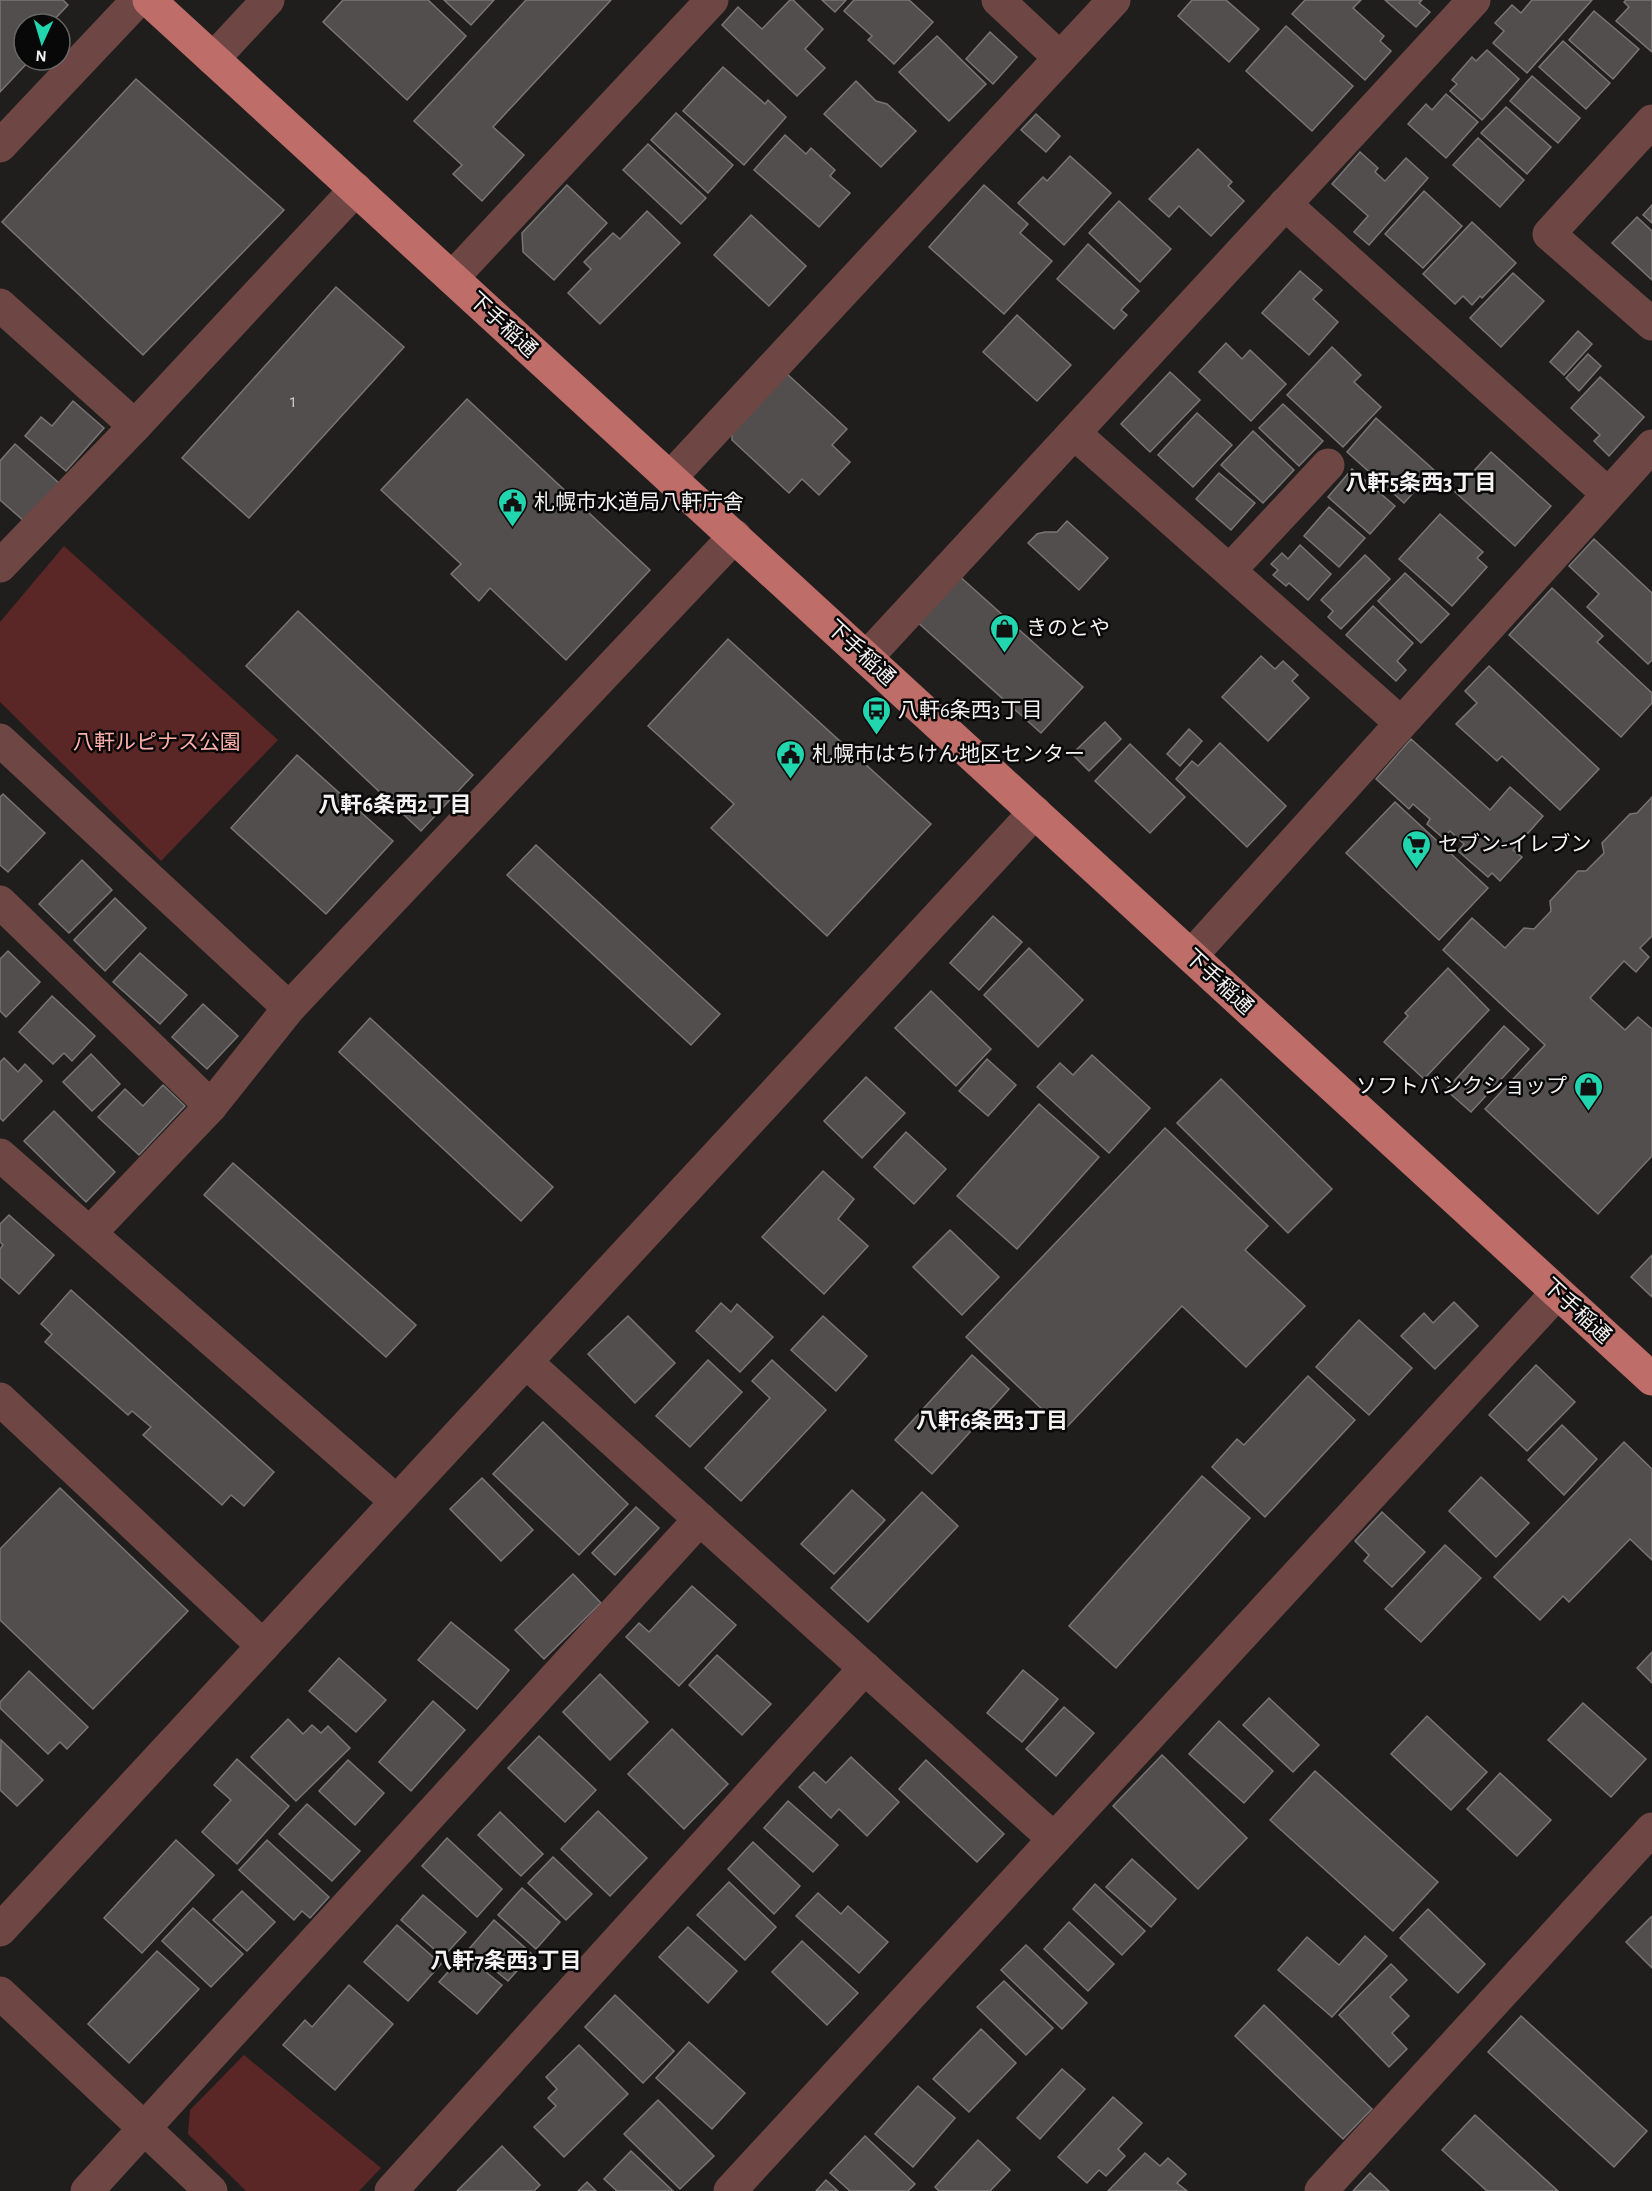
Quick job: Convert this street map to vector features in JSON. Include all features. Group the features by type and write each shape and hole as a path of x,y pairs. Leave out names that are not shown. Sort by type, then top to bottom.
{"main road":[{"name":"下手稲通","path":"149,0 1652,1379"}],"street":[{"path":"0,146 138,0"},
{"path":"213,59 268,0"},
{"path":"452,278 712,0"},
{"path":"998,0 1060,58"},
{"path":"670,477 1114,0"},
{"path":"866,658 1474,0"},
{"path":"1652,121 1549,234 1652,324"},
{"path":"0,566 135,426 356,189"},
{"path":"1286,204 1608,494"},
{"path":"0,305 135,426"},
{"path":"1074,433 1401,723"},
{"path":"1191,956 1652,446"},
{"path":"1230,570 1328,465"},
{"path":"90,1233 211,1106 289,1008 735,536"},
{"path":"0,740 289,1008"},
{"path":"0,1930 1035,812"},
{"path":"0,902 211,1106"},
{"path":"5,1170 90,1233 396,1501"},
{"path":"730,2191 1557,1293"},
{"path":"526,1362 1054,1839"},
{"path":"0,1399 263,1646"},
{"path":"87,2191 700,1519"},
{"path":"391,2191 865,1668"},
{"path":"1321,2191 1652,1829"},
{"path":"0,1994 211,2191"}],"green space":[{"name":"八軒ルピナス公園","path":"64,546 278,740 161,861 0,702 0,622"},
{"path":"244,2055 381,2168 359,2191 246,2191 188,2134 190,2110"}],"building":[{"path":"0,0 63,0 68,5 61,12 12,12 12,72 19,72 0,92"},
{"path":"343,0 428,0 466,36 407,100 323,22"},
{"path":"444,0 494,0 471,25"},
{"path":"526,0 611,0 493,127 524,155 482,201 453,174 462,165 414,121"},
{"path":"790,0 793,0 823,29 805,49 825,68 797,96 722,25 738,7 762,29"},
{"path":"822,0 846,0 835,12"},
{"path":"854,0 909,0 933,22 894,64 868,40 872,36 844,11"},
{"path":"1192,0 1226,0 1259,29 1229,62 1178,16"},
{"path":"1305,0 1361,0 1353,8 1384,36 1380,41 1391,51 1365,80 1292,14"},
{"path":"1385,0 1422,0 1419,3 1430,12 1416,27"},
{"path":"1532,0 1592,0 1527,73 1493,43 1504,31 1495,23 1512,5 1521,13"},
{"path":"1626,0 1652,0 1652,52 1616,21 1629,7 1624,2"},
{"path":"1594,11 1639,49 1613,79 1569,40"},
{"path":"1286,26 1353,86 1312,131 1246,71"},
{"path":"990,32 1017,57 993,84 966,59"},
{"path":"937,36 986,84 949,121 899,72"},
{"path":"1563,41 1610,83 1586,109 1539,67"},
{"path":"1487,50 1519,79 1482,120 1450,91 1457,84 1452,80 1472,57 1476,61"},
{"path":"723,67 765,104 768,100 786,117 744,165 683,111"},
{"path":"1532,76 1580,118 1558,143 1510,101"},
{"path":"136,79 284,210 143,355 2,222"},
{"path":"856,81 876,101 887,104 916,131 881,167 824,114"},
{"path":"1446,94 1478,122 1446,158 1408,124 1426,104 1432,110"},
{"path":"1506,107 1551,147 1527,174 1481,133"},
{"path":"676,113 733,165 708,193 651,140"},
{"path":"1036,114 1060,136 1046,152 1021,130"},
{"path":"785,135 806,154 811,148 835,170 830,176 850,193 819,227 754,170"},
{"path":"1478,138 1524,180 1500,207 1453,165"},
{"path":"648,144 706,198 681,224 623,170"},
{"path":"1198,149 1232,182 1228,186 1244,201 1211,236 1179,206 1169,217 1149,199"},
{"path":"1360,152 1378,168 1375,172 1385,181 1406,158 1428,178 1369,245 1354,232 1368,216 1332,184"},
{"path":"1070,156 1111,193 1064,245 1018,203 1043,177 1047,181"},
{"path":"567,185 607,223 554,280 523,252 522,233"},
{"path":"984,185 1028,224 1020,233 1052,261 1004,314 929,247"},
{"path":"1424,191 1462,226 1423,268 1385,234"},
{"path":"1119,201 1171,249 1140,282 1089,233"},
{"path":"1652,205 1652,223 1643,215"},
{"path":"647,211 680,243 600,324 568,293 591,269 584,262 613,233 620,239"},
{"path":"751,215 806,266 769,306 714,255"},
{"path":"1637,217 1652,231 1652,280 1612,243"},
{"path":"1472,222 1516,263 1482,298 1480,296 1472,305 1463,296 1455,304 1423,274"},
{"path":"1088,244 1139,291 1121,310 1127,315 1114,329 1057,279"},
{"path":"1300,271 1322,290 1313,299 1338,322 1309,355 1262,313"},
{"path":"1513,273 1544,301 1501,347 1470,318"},
{"path":"336,287 404,347 249,518 182,458"},
{"path":"1017,315 1071,365 1037,401 983,352"},
{"path":"1578,331 1592,344 1564,375 1550,362"},
{"path":"1226,343 1242,359 1250,350 1286,384 1251,421 1199,372"},
{"path":"1332,347 1361,375 1354,382 1381,407 1343,447 1287,395"},
{"path":"1588,354 1601,366 1579,391 1566,378"},
{"path":"785,372 847,429 832,445 850,462 819,495 802,479 789,493 732,440 732,428"},
{"path":"1170,372 1200,400 1150,452 1121,424"},
{"path":"1600,377 1644,417 1609,456 1594,441 1600,435 1571,408"},
{"name":"札幌市水道局八軒庁舎","path":"467,399 650,570 566,660 490,588 479,601 451,574 461,564 381,490"},
{"path":"73,401 104,428 66,471 25,436 41,417 52,426"},
{"path":"1283,404 1323,441 1299,466 1259,428"},
{"path":"1197,413 1232,445 1193,487 1158,455"},
{"path":"1376,418 1434,470 1404,503 1347,452"},
{"path":"1253,431 1294,470 1263,503 1221,465"},
{"path":"15,444 59,483 24,521 0,500 0,461"},
{"path":"1491,452 1551,506 1515,546 1455,492"},
{"path":"1352,469 1395,506 1370,534 1328,497"},
{"path":"1219,473 1255,503 1231,530 1196,499"},
{"path":"1329,507 1365,538 1339,567 1304,536"},
{"path":"1440,514 1483,552 1477,558 1487,567 1452,606 1399,559"},
{"path":"1067,521 1108,558 1079,590 1028,543 1037,534 1057,532"},
{"path":"1594,539 1652,593 1652,660 1648,664 1587,607 1599,594 1569,566"},
{"path":"1300,545 1331,574 1308,600 1289,583 1286,586 1273,575 1278,570 1271,564 1282,553 1288,559"},
{"path":"1365,555 1390,579 1341,629 1328,617 1333,611 1321,600"},
{"path":"1405,573 1449,614 1421,643 1378,601"},
{"path":"957,574 1083,687 1041,733 915,620"},
{"path":"1552,588 1603,636 1597,642 1652,693 1652,703 1621,737 1509,635"},
{"path":"1373,606 1413,643 1397,661 1406,670 1396,681 1346,635"},
{"path":"298,611 473,775 421,831 246,666"},
{"path":"728,639 931,824 827,936 711,828 734,804 648,726"},
{"path":"1261,656 1275,669 1283,661 1298,675 1292,681 1309,698 1268,741 1222,697"},
{"path":"1489,666 1599,769 1560,810 1502,756 1497,761 1456,724 1477,703 1465,691"},
{"path":"1105,722 1121,739 1089,771 1072,754"},
{"path":"1189,729 1202,741 1180,766 1167,754"},
{"path":"1411,739 1490,810 1510,787 1543,816 1513,850 1522,857 1500,881 1492,873 1488,877 1458,851 1464,844 1450,831 1443,838 1427,824 1430,819 1413,804 1409,809 1376,779"},
{"path":"1220,743 1286,806 1247,847 1176,779 1192,761 1198,766"},
{"path":"1130,744 1185,797 1150,833 1095,781"},
{"path":"297,755 393,841 326,914 231,828"},
{"path":"3,794 45,833 8,872 0,865 0,797"},
{"path":"1652,797 1652,936 1640,948 1649,957 1636,972 1624,961 1590,998 1625,1030 1638,1017 1652,1029 1652,1156 1598,1214 1485,1109 1545,1045 1443,950 1472,918 1505,948 1524,928 1534,929 1551,911 1550,901 1578,871 1586,871 1604,853 1602,843 1630,814 1637,813"},
{"path":"1395,802 1488,888 1439,940 1346,853"},
{"path":"536,845 720,1014 691,1045 507,875"},
{"path":"82,860 112,890 69,933 39,904"},
{"path":"115,898 146,928 105,971 74,940"},
{"path":"993,916 1022,942 979,990 950,963"},
{"path":"1029,948 1083,1000 1038,1047 984,995"},
{"path":"8,951 40,982 6,1017 0,1011 0,959"},
{"path":"140,953 187,995 160,1024 113,982"},
{"path":"1448,968 1489,1010 1424,1079 1384,1042 1408,1016 1405,1013"},
{"path":"931,991 991,1049 956,1086 895,1028"},
{"path":"52,996 95,1036 72,1061 64,1053 53,1064 19,1032"},
{"path":"203,1004 238,1036 207,1069 172,1037"},
{"path":"370,1018 553,1187 521,1221 339,1052"},
{"path":"1504,1026 1529,1049 1471,1112 1446,1090"},
{"path":"91,1054 120,1084 92,1111 63,1082"},
{"path":"1092,1055 1150,1108 1109,1153 1037,1087 1060,1063 1073,1075"},
{"path":"4,1058 18,1072 25,1064 42,1081 3,1121 0,1118 0,1062"},
{"path":"987,1059 1016,1085 988,1116 959,1091"},
{"path":"866,1077 905,1113 862,1158 824,1121"},
{"path":"1221,1079 1332,1189 1288,1233 1177,1123"},
{"path":"163,1085 185,1106 139,1155 98,1117 125,1089 143,1106"},
{"path":"1039,1104 1099,1157 1017,1249 957,1196"},
{"path":"54,1111 115,1172 86,1202 24,1141"},
{"path":"1165,1128 1268,1226 1245,1250 1305,1306 1246,1367 1182,1306 1064,1430 966,1337"},
{"path":"906,1132 946,1169 914,1204 874,1167"},
{"path":"233,1163 416,1325 386,1357 204,1195"},
{"path":"823,1171 854,1199 838,1219 868,1246 824,1294 762,1237"},
{"path":"9,1215 54,1255 19,1294 0,1277 0,1249 3,1245 0,1242 0,1224"},
{"path":"950,1230 999,1277 962,1315 913,1267"},
{"path":"1652,1255 1652,1297 1631,1277"},
{"path":"71,1290 274,1472 244,1506 231,1495 222,1505 143,1435 151,1427 132,1411 128,1415 45,1342 52,1334 41,1324"},
{"path":"1454,1302 1478,1326 1435,1369 1401,1336 1424,1313 1433,1323"},
{"path":"721,1303 731,1312 737,1304 773,1337 740,1372 696,1331"},
{"path":"628,1316 675,1363 635,1403 588,1354"},
{"path":"823,1316 867,1356 836,1391 791,1350"},
{"path":"1359,1320 1412,1368 1369,1415 1316,1367"},
{"path":"972,1355 1009,1389 932,1474 895,1440"},
{"path":"708,1360 742,1392 690,1447 656,1416"},
{"path":"772,1360 826,1410 741,1501 705,1468 770,1398 752,1381"},
{"path":"1536,1365 1575,1402 1527,1451 1489,1415"},
{"path":"1308,1376 1355,1420 1265,1517 1212,1467 1237,1439 1244,1445"},
{"path":"543,1422 628,1504 579,1555 493,1474"},
{"path":"1562,1425 1597,1459 1564,1495 1528,1460"},
{"path":"1624,1442 1652,1469 1652,1560 1630,1539 1569,1602 1563,1596 1540,1620 1494,1577"},
{"path":"1202,1476 1250,1518 1116,1668 1069,1626"},
{"path":"1481,1477 1529,1523 1496,1557 1449,1511"},
{"path":"482,1478 533,1530 501,1561 450,1509"},
{"path":"60,1488 188,1611 93,1709 0,1620 0,1549"},
{"path":"852,1490 885,1520 834,1574 801,1544"},
{"path":"922,1492 958,1526 868,1622 831,1588"},
{"path":"636,1507 659,1528 615,1575 592,1553"},
{"path":"1382,1512 1425,1552 1392,1587 1364,1561 1369,1555 1355,1541"},
{"path":"1445,1545 1481,1578 1421,1642 1385,1609"},
{"path":"573,1574 601,1603 544,1659 515,1630"},
{"path":"692,1586 736,1625 679,1686 626,1637 639,1623 649,1632"},
{"path":"451,1622 509,1670 477,1709 418,1660"},
{"path":"1652,1652 1652,1683 1637,1668"},
{"path":"717,1655 771,1704 742,1735 689,1685"},
{"path":"339,1658 386,1700 356,1732 309,1691"},
{"path":"1023,1670 1058,1699 1022,1742 987,1713"},
{"path":"29,1671 88,1727 67,1749 60,1742 48,1754 0,1708 0,1702"},
{"path":"600,1674 648,1722 610,1760 563,1712"},
{"path":"1269,1698 1319,1745 1293,1772 1243,1725"},
{"path":"433,1701 465,1730 411,1791 379,1762"},
{"path":"1583,1703 1646,1759 1611,1797 1548,1740"},
{"path":"1064,1707 1094,1733 1056,1776 1026,1749"},
{"path":"1427,1716 1487,1772 1451,1810 1391,1754"},
{"path":"288,1719 303,1734 312,1725 321,1733 328,1726 350,1748 296,1801 251,1757"},
{"path":"1219,1721 1273,1771 1244,1803 1189,1754"},
{"path":"672,1729 728,1784 684,1829 628,1774"},
{"path":"539,1736 596,1790 565,1822 508,1768"},
{"path":"1,1740 43,1780 17,1806 0,1790"},
{"path":"1162,1755 1247,1838 1198,1889 1113,1806"},
{"path":"851,1757 899,1802 867,1836 839,1809 831,1818 799,1787 814,1772 826,1783"},
{"path":"237,1759 289,1806 237,1864 202,1832 231,1800 214,1785"},
{"path":"348,1760 384,1793 355,1825 319,1791"},
{"path":"926,1760 1004,1834 977,1862 899,1789"},
{"path":"1315,1771 1438,1882 1393,1931 1270,1820"},
{"path":"1500,1773 1551,1820 1517,1856 1467,1809"},
{"path":"788,1801 838,1845 813,1872 764,1828"},
{"path":"307,1804 360,1851 332,1881 279,1834"},
{"path":"598,1811 647,1858 610,1896 561,1849"},
{"path":"500,1812 543,1854 521,1876 478,1835"},
{"path":"447,1838 502,1889 477,1917 422,1866"},
{"path":"176,1840 214,1875 142,1953 104,1918"},
{"path":"267,1840 329,1897 310,1918 302,1911 294,1920 239,1870"},
{"path":"753,1842 800,1886 774,1914 728,1869"},
{"path":"553,1857 592,1894 566,1920 528,1883"},
{"path":"1132,1859 1176,1899 1151,1927 1106,1887"},
{"path":"729,1882 776,1927 745,1960 697,1915"},
{"path":"1095,1884 1145,1931 1122,1955 1073,1909"},
{"path":"522,1888 560,1922 536,1949 498,1915"},
{"path":"242,1891 275,1922 247,1951 213,1920"},
{"path":"818,1893 841,1914 848,1906 888,1942 859,1973 796,1916"},
{"path":"423,1895 466,1932 443,1957 401,1920"},
{"path":"193,1908 243,1954 211,1987 162,1941"},
{"path":"1428,1909 1485,1964 1458,1993 1400,1938"},
{"path":"1652,1916 1652,1968 1626,1942"},
{"path":"494,1920 532,1954 508,1981 469,1949"},
{"path":"1069,1922 1114,1964 1088,1991 1044,1949"},
{"path":"397,1925 441,1964 408,2001 364,1962"},
{"path":"688,1927 737,1971 708,2003 659,1957"},
{"path":"1365,1936 1387,1956 1332,2017 1278,1970 1307,1937 1339,1965"},
{"path":"802,1941 858,1993 827,2025 772,1972"},
{"path":"1026,1945 1087,2003 1062,2029 1001,1970"},
{"path":"157,1951 199,1989 129,2063 88,2024"},
{"path":"464,1954 502,1985 477,2014 439,1982"},
{"path":"1391,1964 1407,1980 1390,1997 1409,2016 1392,2033 1407,2049 1389,2067 1339,2015"},
{"path":"1004,1981 1053,2028 1026,2055 977,2007"},
{"path":"349,1985 393,2024 335,2090 283,2045 305,2020 312,2027"},
{"path":"615,1995 674,2051 643,2083 585,2027"},
{"path":"1264,2005 1372,2109 1343,2139 1235,2036"},
{"path":"1521,2016 1647,2131 1614,2167 1488,2052"},
{"path":"981,2029 1016,2063 969,2112 933,2079"},
{"path":"689,2042 745,2093 712,2129 656,2078"},
{"path":"579,2045 628,2094 564,2157 534,2127 556,2106 548,2098 557,2089 546,2077"},
{"path":"1062,2069 1085,2089 1040,2139 1017,2118"},
{"path":"918,2086 955,2118 913,2167 875,2134"},
{"path":"1113,2097 1142,2123 1118,2149 1125,2156 1106,2176 1099,2170 1087,2183 1058,2157"},
{"path":"658,2100 714,2156 680,2189 624,2134"},
{"path":"1475,2115 1558,2191 1487,2191 1442,2150"},
{"path":"865,2136 915,2184 908,2191 850,2191 830,2173"},
{"path":"978,2140 1010,2170 990,2191 939,2191 935,2187"},
{"path":"502,2146 540,2185 534,2191 457,2191"},
{"path":"631,2151 673,2191 617,2191 604,2179"},
{"path":"1145,2153 1160,2166 1168,2158 1186,2174 1177,2183 1187,2191 1108,2191"},
{"path":"1370,2173 1389,2191 1353,2191"},
{"path":"826,2180 838,2191 816,2191"},
{"path":"587,2182 596,2191 578,2191"}],"place":[{"name":"札幌市水道局八軒庁舎","path":"513,528"},
{"name":"きのとや","path":"1005,654"},
{"name":"八軒6条西3丁目","path":"877,736"},
{"name":"札幌市はちけん地区センター","path":"791,780"},
{"name":"セブン-イレブン","path":"1417,870"},
{"name":"ソフトバンクショップ","path":"1588,1112"}],"district":[{"name":"八軒5条西3丁目","path":"1421,483"},
{"name":"八軒6条西2丁目","path":"395,805"},
{"name":"八軒6条西3丁目","path":"992,1421"},
{"name":"八軒7条西3丁目","path":"506,1961"}]}
